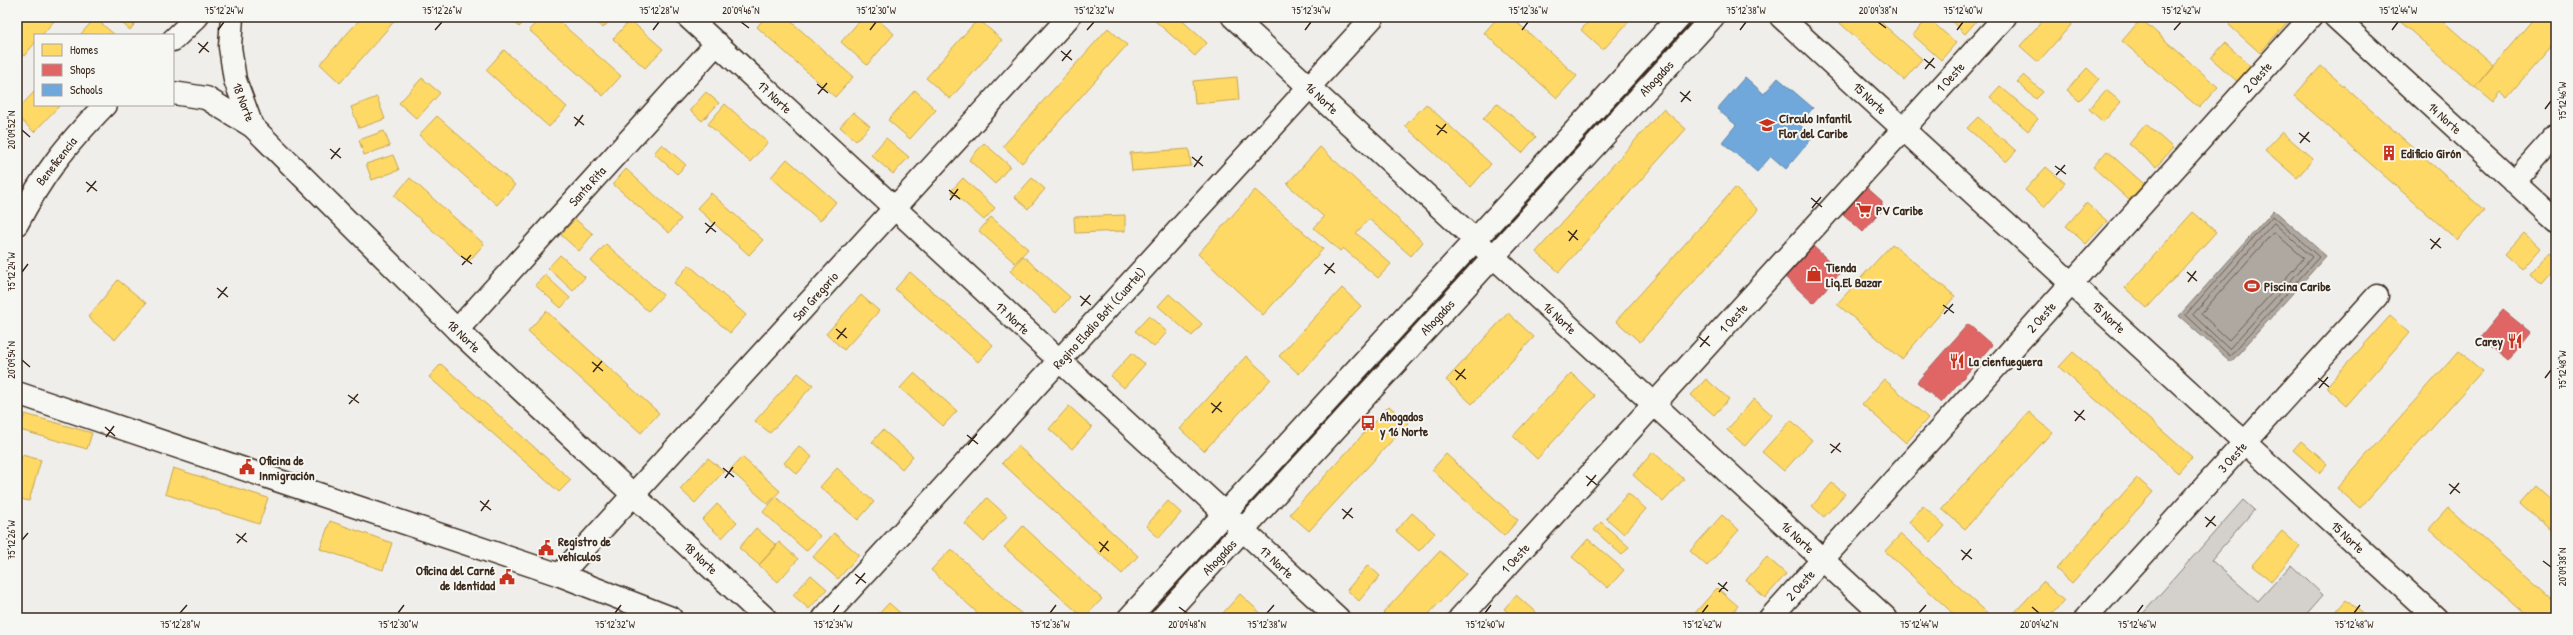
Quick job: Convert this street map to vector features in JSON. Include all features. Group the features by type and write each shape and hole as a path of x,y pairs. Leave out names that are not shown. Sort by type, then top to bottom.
{"street":[{"path":"174,39 197,17"},
{"name":"18 Norte","path":"232,17 230,47 234,80 252,126 457,330 765,618"},
{"name":"17 Norte","path":"688,17 1338,618"},
{"name":"San Gregorio","path":"560,575 1070,17"},
{"name":"16 Norte","path":"1233,17 1310,86 1886,618"},
{"name":"Regino Eladio Boti (Cuartel)","path":"824,618 1373,17"},
{"name":"Ahogados","path":"1129,618 1679,17"},
{"name":"Ahogados","path":"1162,618 1713,17"},
{"name":"15 Norte","path":"1781,17 2436,618"},
{"name":"1 Oeste","path":"1460,618 2005,17"},
{"name":"2 Oeste","path":"1770,618 2311,17"},
{"name":"14 Norte","path":"2334,17 2556,220"},
{"name":"Santa Rita","path":"457,330 717,43"},
{"path":"174,93 206,98 252,126"},
{"name":"Beneficencia","path":"17,224 35,188 65,146 104,106"},
{"path":"2514,182 2556,135"},
{"name":"3 Oeste","path":"2086,618 2377,296"},
{"path":"17,394 560,575 671,618"}],"shaded area":[{"path":"2243,500 2254,510 2211,560 2258,601 2291,565 2323,595 2303,618 2139,618"}],"water":[{"name":"Piscina Caribe","path":"2274,210 2326,256 2231,362 2179,316"}],"building: Homes":[{"path":"21,17 48,17 54,21 43,34 34,34 34,44 24,56 17,50 17,22"},
{"path":"115,17 132,17 137,21 130,30"},
{"path":"362,17 398,17 340,83 320,64"},
{"path":"508,17 528,17 519,27"},
{"path":"541,17 554,17 621,76 603,96 529,30"},
{"path":"590,17 613,17 603,28"},
{"path":"765,17 786,17 853,77 835,97 757,27"},
{"path":"863,17 875,17 894,34 867,65 841,42"},
{"path":"1155,17 1178,17 1207,43 1195,56 1153,19"},
{"path":"1498,17 1511,17 1577,76 1557,98 1484,33"},
{"path":"1592,17 1633,17 1603,50 1581,30"},
{"path":"1833,17 1875,17 1922,59 1904,80"},
{"path":"1947,17 1980,17 1965,34"},
{"path":"2046,17 2078,17 2038,62 2020,46"},
{"path":"2237,17 2291,18 2260,53 2229,25"},
{"path":"2395,17 2438,17 2493,65 2475,87"},
{"path":"2535,17 2551,17 2556,21 2556,41 2507,97 2501,92 2493,102 2475,87"},
{"path":"95,18 114,34 81,34"},
{"path":"1928,18 1956,43 1941,60 1913,35"},
{"path":"978,19 1002,40 950,99 926,78"},
{"path":"2141,19 2218,87 2199,108 2122,41"},
{"path":"630,20 663,49 645,68 613,39"},
{"path":"1108,28 1127,45 1022,163 1003,146"},
{"path":"2225,43 2254,69 2240,84 2211,58"},
{"path":"504,50 567,107 549,127 486,70"},
{"name":"Edificio Girón","path":"2321,66 2484,210 2457,240 2294,96"},
{"path":"2087,68 2099,79 2079,101 2067,90"},
{"path":"2024,75 2043,92 2036,99 2017,82"},
{"path":"1237,77 1239,100 1195,104 1193,81"},
{"path":"422,78 440,93 417,119 399,103"},
{"path":"2000,86 2038,119 2028,131 1990,97"},
{"path":"915,90 936,110 910,139 888,120"},
{"path":"2106,90 2121,102 2103,122 2089,109"},
{"path":"34,92 34,106 59,106 34,132 17,116 17,110"},
{"path":"706,92 719,103 702,121 690,110"},
{"path":"377,97 385,119 359,128 351,107"},
{"path":"1497,103 1536,137 1522,153 1483,119"},
{"path":"725,104 768,142 750,162 708,124"},
{"path":"1426,104 1491,164 1471,187 1405,126"},
{"path":"1663,109 1686,129 1559,272 1536,252"},
{"path":"853,112 870,126 856,141 840,127"},
{"path":"437,116 515,185 497,205 419,135"},
{"path":"1978,117 2016,151 2006,162 1967,128"},
{"path":"2146,124 2173,148 2156,167 2129,144"},
{"path":"384,131 390,146 364,155 359,140"},
{"path":"2282,132 2313,159 2297,178 2265,150"},
{"path":"17,133 24,140 17,147"},
{"path":"886,138 909,157 893,174 871,155"},
{"path":"984,143 1010,166 995,184 969,160"},
{"path":"662,144 686,165 677,174 654,153"},
{"path":"1320,147 1423,242 1411,256 1369,219 1356,233 1391,264 1378,278 1343,248 1340,251 1314,228 1324,217 1287,184"},
{"path":"1189,149 1191,166 1132,171 1130,153"},
{"path":"2107,151 2144,184 2129,200 2093,167"},
{"path":"393,155 399,170 372,180 366,164"},
{"path":"787,159 836,202 820,221 771,177"},
{"path":"2046,167 2065,183 2044,207 2025,190"},
{"path":"626,169 681,219 669,233 613,184"},
{"path":"410,178 484,244 468,262 394,196"},
{"path":"963,178 995,208 984,220 951,191"},
{"path":"1032,178 1045,189 1028,209 1015,197"},
{"path":"1735,188 1758,210 1640,342 1616,321"},
{"path":"1255,190 1323,249 1263,315 1198,254"},
{"path":"711,193 763,240 749,255 697,208"},
{"path":"2086,203 2107,221 2086,244 2066,226"},
{"path":"2193,212 2216,232 2147,308 2125,288"},
{"path":"1125,215 1125,231 1075,233 1074,217"},
{"path":"991,217 1028,249 1015,263 979,231"},
{"path":"575,219 593,234 579,251 561,235"},
{"path":"2524,233 2540,248 2522,269 2505,254"},
{"path":"606,244 663,295 648,311 591,261"},
{"path":"1892,244 1955,296 1902,359 1837,304"},
{"path":"2548,253 2556,260 2556,269 2542,285 2530,274"},
{"path":"560,255 585,277 573,291 548,268"},
{"path":"1023,256 1070,297 1056,313 1010,271"},
{"path":"689,265 746,315 730,333 674,283"},
{"path":"910,272 993,345 978,362 895,289"},
{"path":"545,275 570,298 561,308 535,285"},
{"path":"118,280 146,303 115,340 88,317"},
{"path":"1342,288 1361,306 1299,374 1279,356"},
{"path":"1169,294 1202,324 1192,336 1158,306"},
{"path":"861,295 879,311 844,350 826,334"},
{"path":"546,311 659,413 641,433 528,331"},
{"path":"1508,313 1534,337 1472,404 1446,380"},
{"path":"1149,316 1167,332 1154,347 1135,331"},
{"path":"2390,316 2409,333 2346,405 2326,387"},
{"path":"2459,351 2482,371 2360,508 2337,488"},
{"path":"2073,352 2192,457 2178,473 2059,367"},
{"path":"1132,353 1145,364 1124,388 1111,376"},
{"path":"1246,356 1271,379 1204,451 1180,429"},
{"path":"441,364 571,480 559,492 429,377"},
{"path":"798,373 813,385 770,433 755,421"},
{"path":"914,373 957,411 943,426 900,388"},
{"path":"1571,373 1595,396 1537,459 1513,436"},
{"path":"1706,379 1729,399 1714,415 1691,395"},
{"path":"1884,379 1928,418 1906,443 1862,404"},
{"path":"1754,399 1772,415 1745,446 1727,430"},
{"path":"1069,406 1092,427 1072,449 1049,429"},
{"path":"1389,406 1408,423 1309,531 1290,514"},
{"path":"2029,412 2052,432 1965,529 1942,509"},
{"path":"25,414 92,433 87,449 20,430"},
{"path":"1791,420 1812,440 1784,471 1762,452"},
{"path":"883,430 913,456 902,469 872,442"},
{"path":"2301,441 2327,464 2319,473 2293,450"},
{"path":"799,446 812,457 797,474 784,463"},
{"path":"1018,446 1138,556 1122,574 1002,463"},
{"path":"1653,452 1684,479 1663,502 1633,475"},
{"path":"1446,454 1518,520 1504,536 1432,470"},
{"path":"22,455 41,460 29,501 17,498 17,473"},
{"path":"742,457 780,491 768,504 730,470"},
{"path":"708,458 724,471 695,503 680,489"},
{"path":"173,468 268,498 259,524 165,494"},
{"path":"837,468 874,502 858,520 820,487"},
{"path":"2137,478 2153,492 2072,583 2056,569"},
{"path":"1832,483 1845,494 1824,517 1812,506"},
{"path":"2535,486 2556,505 2556,535 2520,503"},
{"path":"1628,493 1646,509 1624,534 1606,518"},
{"path":"776,497 820,536 806,551 763,512"},
{"path":"987,498 1007,516 984,542 965,524"},
{"path":"1168,501 1181,513 1159,538 1146,526"},
{"path":"717,504 737,522 722,538 702,520"},
{"path":"1923,506 1945,526 1931,542 1909,522"},
{"path":"2448,508 2556,603 2556,618 2530,618 2429,529"},
{"path":"1412,513 1435,533 1419,551 1396,531"},
{"path":"1722,515 1739,530 1707,566 1690,551"},
{"path":"330,521 392,543 383,570 320,549"},
{"path":"1601,522 1629,547 1622,555 1594,530"},
{"path":"1023,526 1102,599 1084,618 1004,547"},
{"path":"756,528 777,546 759,565 739,548"},
{"path":"2282,531 2300,547 2271,581 2252,565"},
{"path":"834,533 859,555 838,579 813,557"},
{"path":"1901,534 1993,618 1958,618 1885,551"},
{"path":"1588,539 1624,570 1608,588 1572,557"},
{"path":"779,542 798,559 778,582 759,565"},
{"path":"951,549 1026,618 983,618 931,570"},
{"path":"1440,551 1466,574 1425,618 1389,618 1383,613"},
{"path":"1767,557 1786,574 1765,598 1746,580"},
{"path":"1368,565 1380,576 1359,601 1347,590"},
{"path":"811,575 827,589 809,609 793,595"},
{"path":"2043,582 2064,601 2048,618 2019,618 2014,613"},
{"path":"1717,588 1738,606 1728,618 1701,618 1695,613"},
{"path":"1240,594 1266,618 1228,618 1223,613"},
{"path":"1516,595 1542,618 1515,618 1504,609"},
{"path":"2346,600 2367,618 2336,618 2333,615"},
{"path":"889,603 906,618 875,618"}],"building: Shops":[{"path":"1865,186 1882,201 1882,210 1863,232 1842,213"},
{"path":"1813,246 1841,272 1813,303 1784,276"},
{"path":"2503,310 2530,332 2507,361 2480,338"},
{"path":"1968,324 1992,345 1941,403 1917,382"}],"building: Schools":[{"name":"Círculo Infantil Flor del Caribe","path":"1745,77 1764,94 1778,78 1813,108 1799,124 1813,137 1786,169 1771,156 1757,172 1722,142 1736,125 1717,109"}],"place":[{"name":"Círculo Infantil Flor del Caribe","path":"1767,125"},
{"name":"Edificio Girón","path":"2389,153"},
{"name":"PV Caribe","path":"1864,210"},
{"name":"Tienda Liq.El Bazar","path":"1814,274"},
{"name":"Piscina Caribe","path":"2252,286"},
{"name":"Carey","path":"2515,341"},
{"name":"La cienfueguera","path":"1957,361"},
{"name":"Ahogados y 16 Norte","path":"1368,423"},
{"name":"Oficina de Inmigración","path":"247,467"},
{"name":"Registro de vehículos","path":"546,548"},
{"name":"Oficina del Carné de Identidad","path":"507,577"}]}
